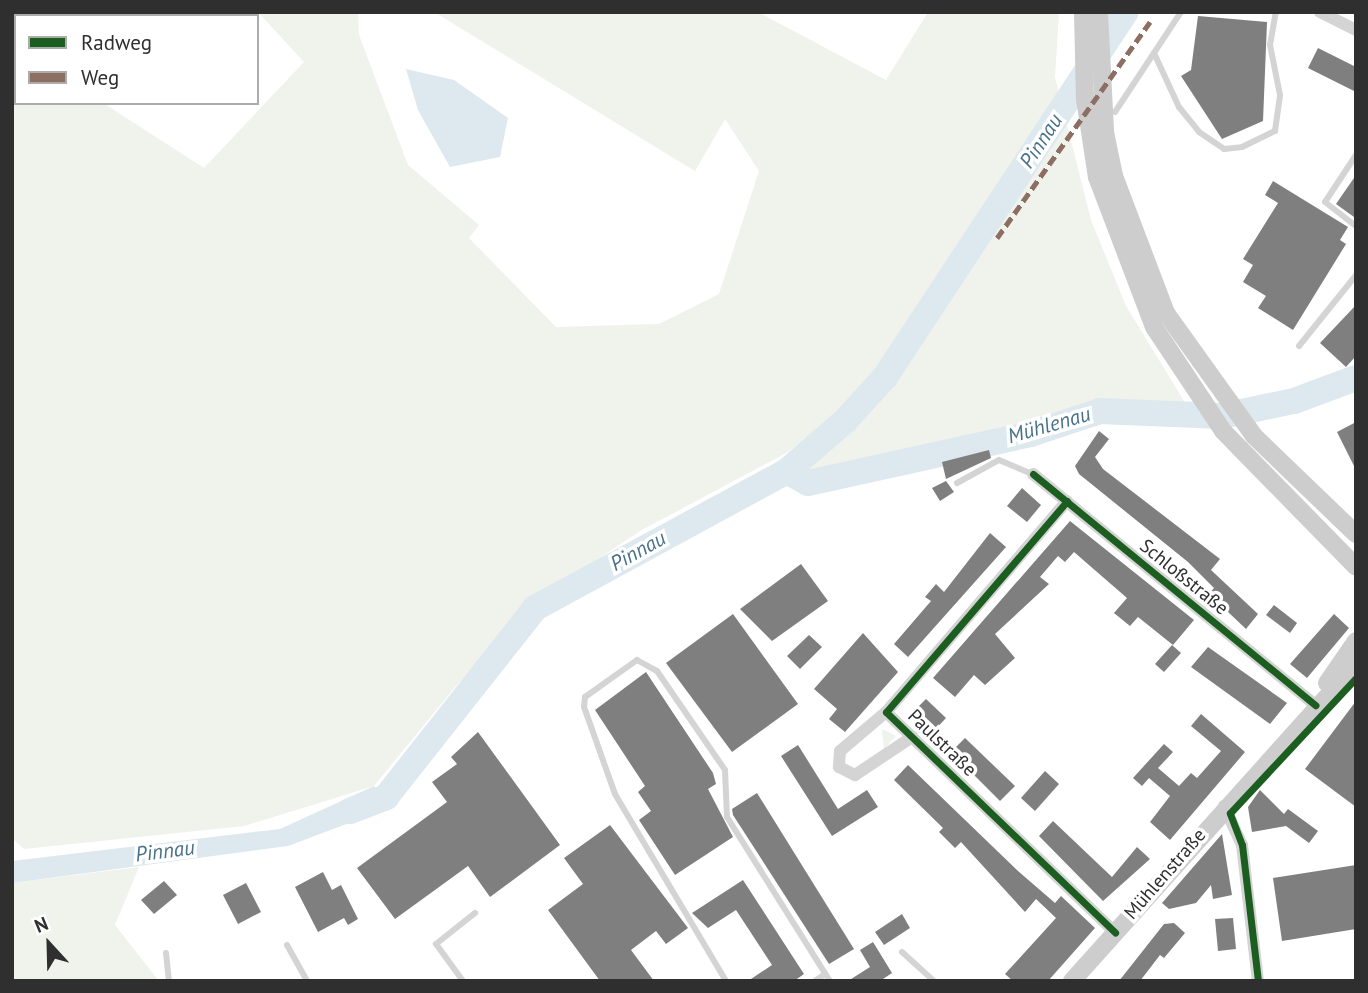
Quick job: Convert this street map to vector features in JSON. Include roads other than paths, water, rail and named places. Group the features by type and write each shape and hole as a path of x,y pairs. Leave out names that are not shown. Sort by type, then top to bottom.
{"main road":[{"path":"1083,12 1088,121 1110,223 1154,327 1239,450 1356,567"},
{"path":"1099,12 1105,132 1127,221 1166,313 1254,436 1356,534"},
{"name":"Mühlenstraße","path":"1315,705 1356,641"},
{"name":"Mühlenstraße","path":"1072,981 1224,806 1356,663"}],"street":[{"path":"1320,12 1356,30"},
{"name":"Schloßstraße","path":"1034,474 1315,705"},
{"name":"Paulstraße","path":"912,737 855,775 844,773 836,759 840,751 886,712 1067,501"},
{"name":"Paulstraße","path":"886,712 1115,932"},
{"path":"1224,806 1242,845 1258,981"}],"lane":[{"path":"1115,112 1181,12"},
{"path":"1154,53 1179,107 1199,132 1224,149 1242,147 1275,131 1280,95 1270,45 1276,12"},
{"path":"1356,155 1325,202 1356,226"},
{"path":"1299,346 1356,275"},
{"path":"957,483 999,460 1034,474"},
{"path":"726,981 615,794 584,707 585,697 636,660 657,671 725,770 727,817 828,977 815,981"},
{"path":"463,981 436,944 475,913"},
{"path":"287,945 307,981"},
{"path":"902,952 934,981"},
{"path":"166,953 169,981"}],"water":[{"path":"406,69 454,80 508,118 500,157 450,167 418,110"},
{"name":"Pinnau","path":"374,786 389,808 288,846 12,883 12,861 280,829"}],"waterway":[{"name":"Mühlenau","path":"350,811 386,797 535,608 787,471 845,421 885,377 1126,12"},
{"name":"Mühlenau","path":"787,471 808,483 1031,434 1100,411 1222,416 1294,401 1356,378"}]}
